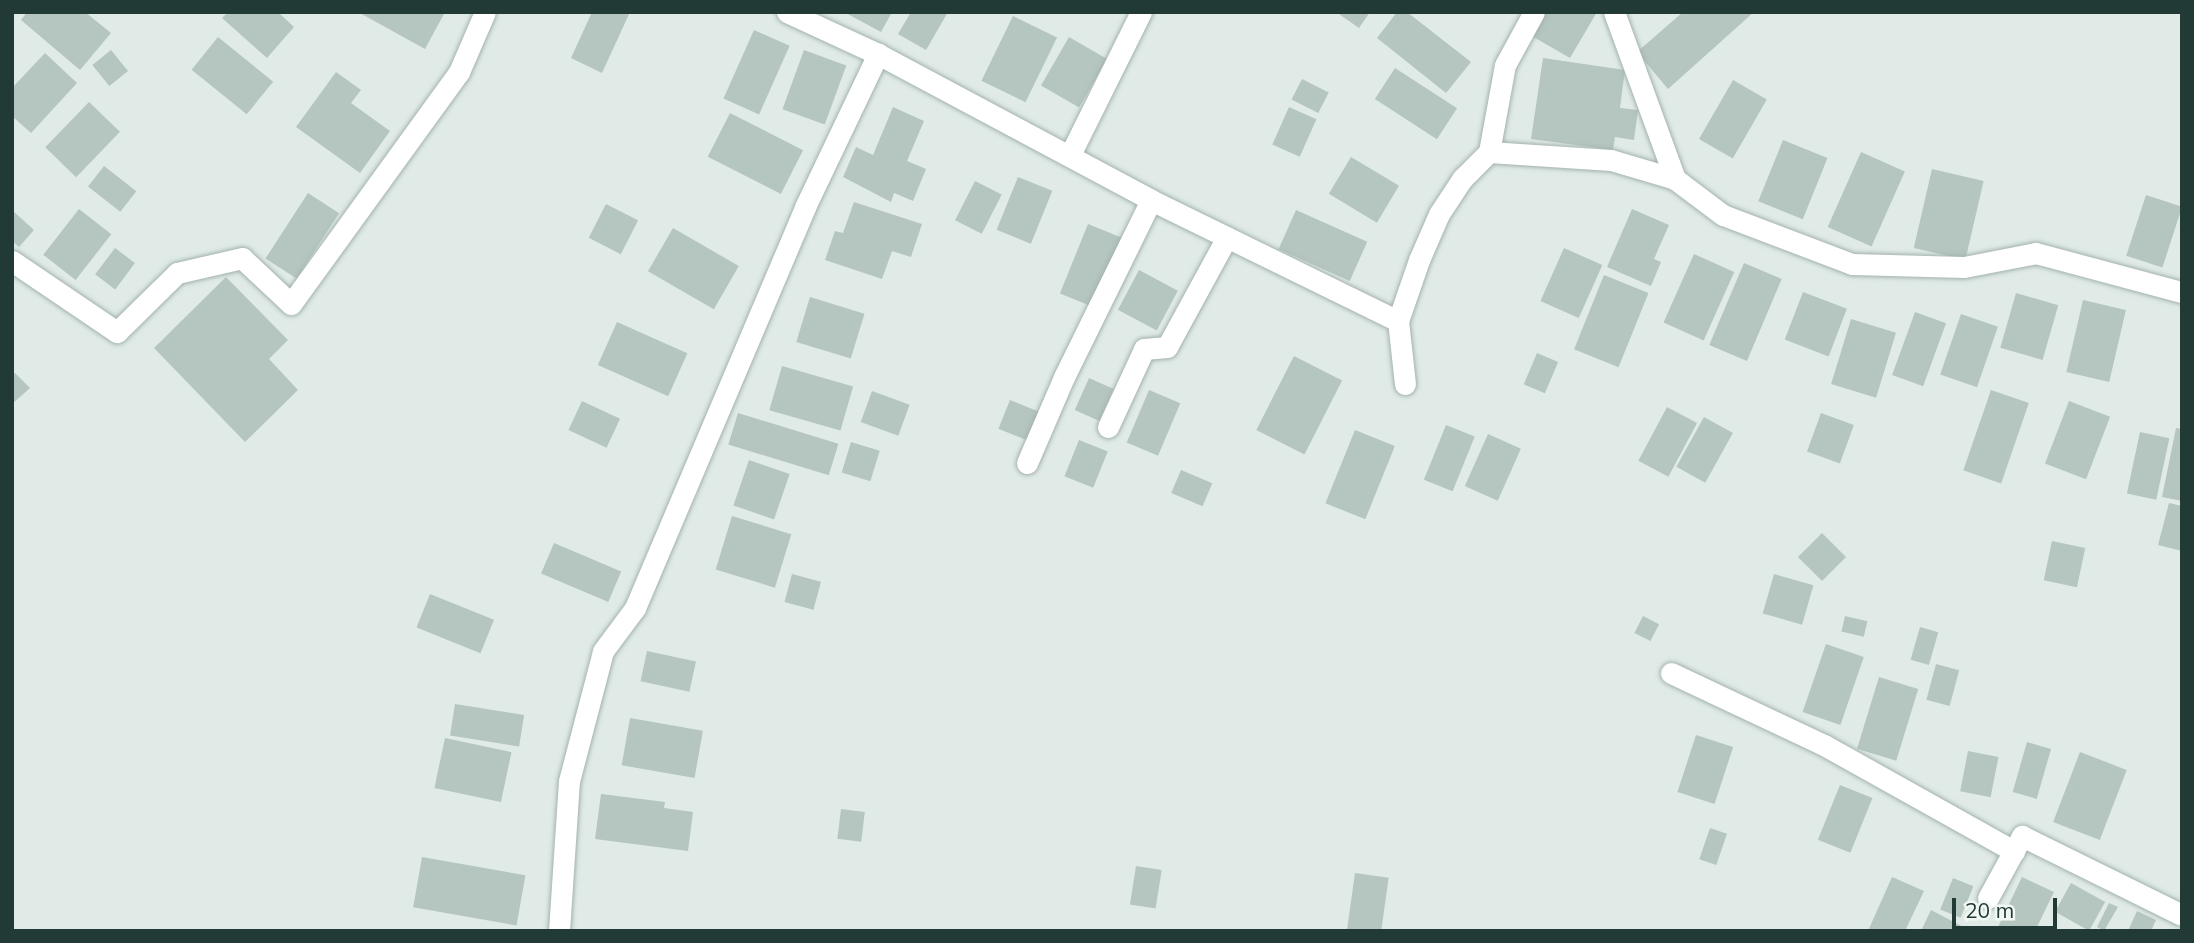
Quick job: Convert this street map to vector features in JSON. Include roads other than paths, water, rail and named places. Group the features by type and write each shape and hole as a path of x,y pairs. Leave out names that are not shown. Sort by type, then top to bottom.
{"street":[{"path":"12,261 117,332 177,273 242,258 291,304 459,72 485,12"},
{"path":"787,12 878,54 1151,200 1398,321"},
{"path":"1070,155 1140,12"},
{"path":"1405,384 1398,321 1439,214 1462,180 1489,152 1505,65 1534,12"},
{"path":"1614,12 1675,179"},
{"path":"559,931 569,781 603,651 635,608 805,206 878,54"},
{"path":"1489,152 1611,160 1675,179 1723,215 1852,264 1964,267 2036,253 2182,292"},
{"path":"1027,463 1064,377 1151,200"},
{"path":"1108,427 1144,349 1167,347 1227,236"},
{"path":"1671,673 1824,745 2014,851"},
{"path":"1988,898 2022,836 2182,915"}]}
